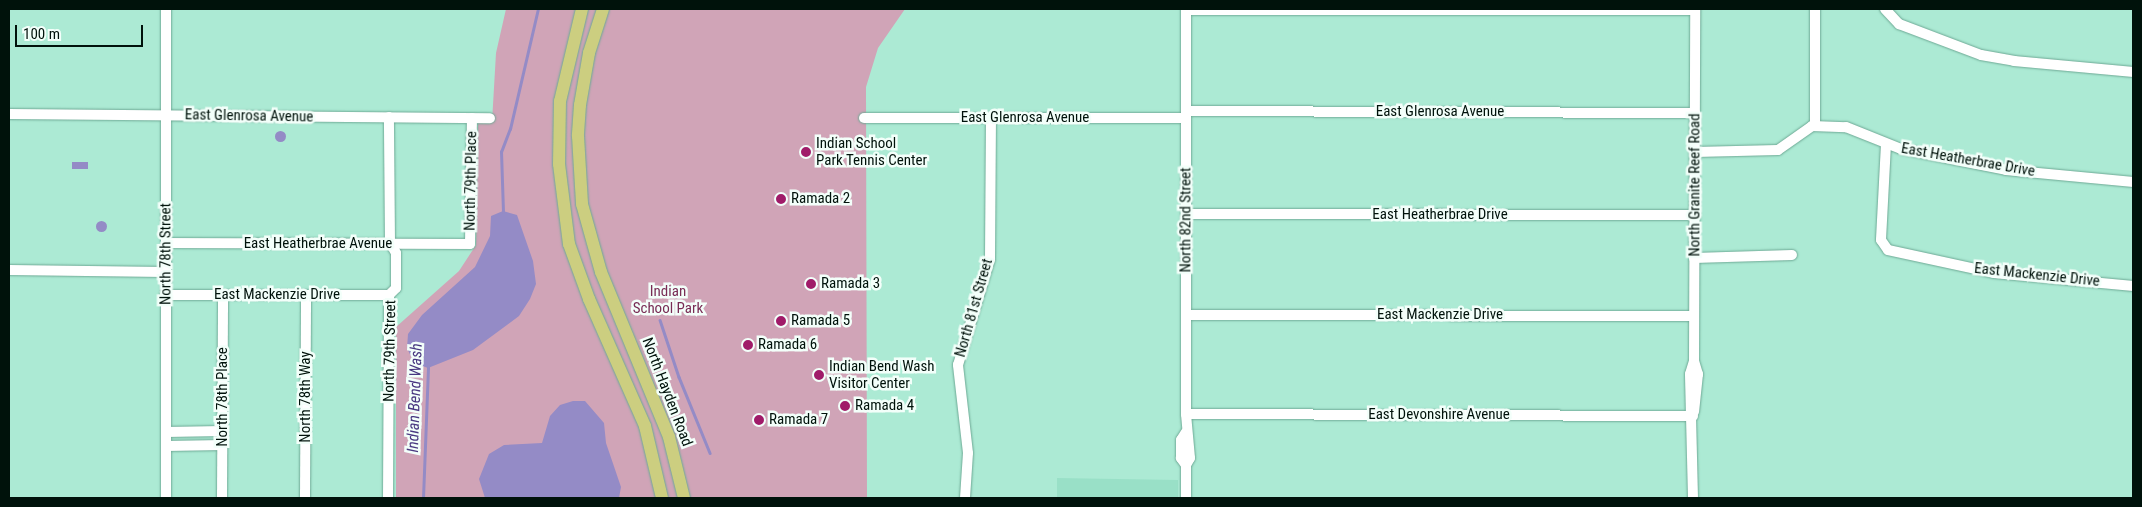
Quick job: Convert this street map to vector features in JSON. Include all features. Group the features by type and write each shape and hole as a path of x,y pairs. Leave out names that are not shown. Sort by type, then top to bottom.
{"main road":[{"path":"582,9 560,101 559,164 569,244 589,299 645,426 662,498"},
{"name":"North Hayden Road","path":"603,9 591,45 580,105 578,136 582,204 600,272 670,437 684,498"}],"street":[{"name":"North 78th Street","path":"166,9 166,498"},
{"path":"1186,9 1695,10"},
{"name":"North 82nd Street","path":"1186,9 1186,432 1181,440 1181,458 1186,465 1186,498"},
{"path":"1695,152 1778,150 1815,126 1815,9"},
{"path":"1885,9 1899,24 1981,55 2014,62 2133,72"},
{"name":"North Granite Reef Road","path":"1693,498 1693,416 1690,374 1694,361 1695,10"},
{"name":"East Glenrosa Avenue","path":"864,118 1695,112"},
{"name":"East Glenrosa Avenue","path":"9,114 490,118"},
{"name":"North 79th Street","path":"388,498 389,296 396,288 396,253 390,244 389,117"},
{"name":"North 81st Street","path":"965,498 968,453 958,365 990,259 991,117"},
{"name":"North 79th Place","path":"470,244 472,118"},
{"name":"East Heatherbrae Drive","path":"1815,126 1858,130 1886,144 2006,170 2133,182"},
{"name":"East Mackenzie Drive","path":"1886,144 1881,240 1884,247 1892,252 1994,273 2133,286"},
{"name":"East Heatherbrae Drive","path":"1186,214 1695,215"},
{"name":"East Heatherbrae Avenue","path":"166,243 470,244"},
{"path":"1694,258 1792,255"},
{"path":"9,270 165,272"},
{"name":"East Mackenzie Drive","path":"165,295 389,296"},
{"name":"North 78th Place","path":"222,498 223,295"},
{"name":"North 78th Way","path":"305,498 306,295"},
{"name":"East Mackenzie Drive","path":"1186,315 1694,316"},
{"name":"East Devonshire Avenue","path":"1186,414 1693,416"},
{"path":"166,432 222,431"},
{"path":"166,446 223,445"}],"shaded area":[{"path":"280,130 286,136 280,142 274,136"},
{"path":"72,162 88,162 88,169 72,169"},
{"path":"503,211 517,215 533,261 536,284 530,299 519,316 473,350 428,368 414,363 407,348 408,334 422,315 475,267 490,236 491,216"},
{"path":"101,220 107,226 101,232 95,226"},
{"path":"573,401 585,401 604,423 606,443 621,487 619,498 485,498 479,479 489,454 504,445 542,443 550,416 560,405"},
{"path":"1057,478 1178,480 1178,498 1057,498"}],"green space":[{"name":"Indian School Park","path":"506,9 905,9 878,48 866,87 867,498 396,498 396,327 459,271 476,245 478,122 492,122 496,53"}],"waterway":[{"name":"Indian Bend Wash","path":"503,212 501,152 510,129 538,9"},
{"path":"660,320 679,377 710,453"},
{"name":"Indian Bend Wash","path":"423,498 428,365"}],"place":[{"name":"Indian School Park Tennis Center","path":"806,152"},
{"name":"Ramada 2","path":"781,199"},
{"name":"Ramada 3","path":"811,284"},
{"name":"Ramada 5","path":"781,321"},
{"name":"Ramada 6","path":"748,345"},
{"name":"Indian Bend Wash Visitor Center","path":"819,375"},
{"name":"Ramada 4","path":"845,406"},
{"name":"Ramada 7","path":"759,420"}]}
